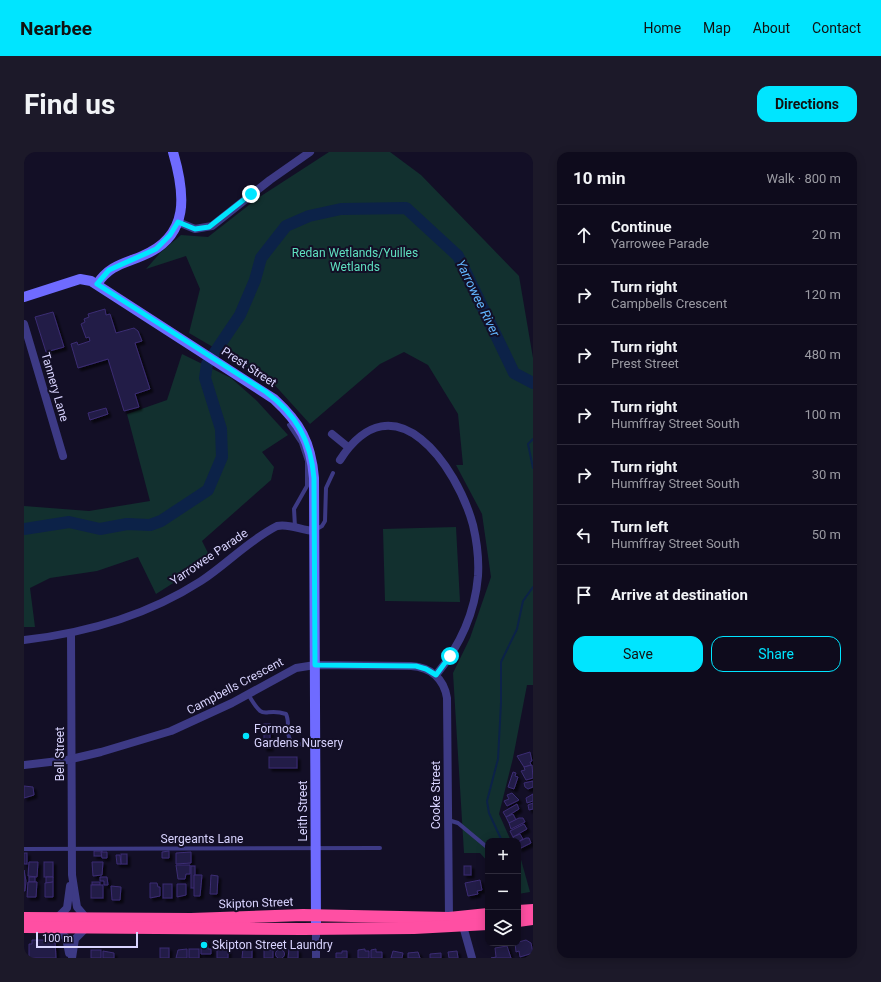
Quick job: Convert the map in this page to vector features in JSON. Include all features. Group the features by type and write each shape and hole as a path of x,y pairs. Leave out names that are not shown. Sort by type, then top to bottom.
{"highway":[{"path":"521,911 533,910"},
{"name":"Skipton Street","path":"87,923 316,916 449,918 485,914"},
{"name":"Skipton Street","path":"24,918 56,923"},
{"path":"521,921 533,919"},
{"name":"Skipton Street","path":"24,927 56,923 316,928 463,926 485,924"}],"main road":[{"path":"97,284 109,270 156,249 170,235 178,222 183,191 173,152"},
{"name":"Prest Street","path":"24,297 80,279 87,279 221,363 274,399 292,417 303,432 311,452 314,468 315,665"},
{"name":"Leith Street","path":"315,665 316,928"}],"street":[{"path":"178,222 195,229 212,226 270,180 310,152"},
{"name":"Tannery Lane","path":"24,324 63,456"},
{"path":"340,460 348,447 376,427 397,426 409,430 424,442 445,468 456,484 467,507 473,525 477,550 478,578 475,596 462,634 446,662 436,675"},
{"path":"332,434 348,447"},
{"name":"Yarrowee Parade","path":"24,640 71,633 108,623 167,600 201,580 274,527 284,525 306,530 315,530"},
{"name":"Bell Street","path":"56,923 67,908 72,875 71,633"},
{"name":"Campbells Crescent","path":"24,765 72,758 126,746 171,731 202,718 296,668 315,665 416,666 426,669 436,675"},
{"name":"Cooke Street","path":"436,675 444,686 447,698 449,918"},
{"name":"Bell Street","path":"72,875 77,907 87,923"},
{"path":"56,923 66,938 71,958"},
{"path":"71,958 75,939 87,923"},
{"path":"463,926 472,958"},
{"name":"Leith Street","path":"316,928 316,958"}],"lane":[{"path":"289,425 301,443 307,461 307,486 294,509 295,527"},
{"path":"315,530 322,526 325,522 326,488 332,473"},
{"path":"248,694 257,710 262,713 286,714 288,717 288,736 290,741 294,744 316,744"},
{"path":"448,820 458,823 485,846"},
{"name":"Sergeants Lane","path":"24,849 380,848"}],"green space":[{"name":"Redan Wetlands/Yuilles Wetlands","path":"329,152 390,152 421,175 519,276 533,358 533,685 527,685 513,758 499,814 510,838 485,838 485,859 480,853 464,853 453,673 470,638 491,577 482,514 456,465 463,465 458,414 428,365 404,352 380,364 310,424 271,381 189,333 200,289 186,256 146,269 160,253 181,235 208,237 258,198"},
{"path":"182,354 231,378 257,401 288,435 262,452 274,467 271,480 202,541 211,559 156,594 138,557 97,571 50,578 30,588 35,627 24,627 24,506 89,511 150,501 127,414 167,400"},
{"path":"456,527 460,602 385,601 383,529"},
{"path":"521,860 530,892 521,894"}],"building":[{"path":"105,309 106,315 110,314 116,333 134,328 138,331 142,341 135,343 150,389 135,394 139,407 124,411 108,359 78,368 71,344 77,342 78,345 90,341 89,337 86,338 81,324 85,322 84,319 89,317 88,314"},
{"path":"53,312 64,347 46,352 35,317"},
{"path":"106,408 108,414 90,420 88,413"},
{"path":"264,724 270,724 270,748 264,748"},
{"path":"530,752 532,761 530,762 531,765 524,767 517,756"},
{"path":"269,757 297,757 297,768 269,768"},
{"path":"532,765 533,778 526,780 521,771 525,770 524,767"},
{"path":"513,772 516,773 515,776 518,777 514,789 508,787"},
{"path":"533,781 533,787 528,789 525,787 524,783"},
{"path":"24,786 33,787 34,795 24,798"},
{"path":"512,793 519,800 507,806 504,801 509,799 507,795"},
{"path":"533,794 533,801 527,803 526,798"},
{"path":"533,803 533,809 529,810 528,805"},
{"path":"517,804 519,809 506,817 503,812"},
{"path":"513,814 516,820 509,823 506,817"},
{"path":"519,818 523,818 525,822 511,829 509,823"},
{"path":"524,824 527,829 513,837 510,831"},
{"path":"520,834 523,839 521,840 521,838 513,837"},
{"path":"529,838 531,843 521,848 521,840"},
{"path":"94,851 102,851 102,856 94,856"},
{"path":"169,851 169,858 162,858 162,852"},
{"path":"101,852 107,852 107,858 102,858"},
{"path":"191,852 191,863 176,864 176,853"},
{"path":"24,853 27,853 27,864 24,864"},
{"path":"121,854 127,854 127,864 121,864"},
{"path":"116,855 120,855 121,864 117,864"},
{"path":"29,862 38,862 37,877 28,876"},
{"path":"44,862 53,862 53,877 44,877"},
{"path":"92,862 103,862 102,875 93,876"},
{"path":"176,865 190,865 190,874 186,874 185,879 178,879"},
{"path":"191,866 195,866 195,888 191,888"},
{"path":"464,866 471,866 471,875 464,875"},
{"path":"24,870 26,881 25,891 24,891"},
{"path":"194,875 202,875 200,896 194,896"},
{"path":"211,875 218,876 217,894 210,894"},
{"path":"29,877 35,877 35,882 29,882"},
{"path":"46,877 53,877 53,882 46,883"},
{"path":"100,877 107,877 108,885 104,885 104,881 100,881"},
{"path":"480,880 482,890 477,891 478,894 468,896 465,883"},
{"path":"28,882 37,882 36,897 27,897"},
{"path":"53,882 53,897 45,897 45,883"},
{"path":"92,882 100,882 100,885 92,885"},
{"path":"150,883 157,883 158,887 160,887 160,896 150,898"},
{"path":"163,884 172,884 172,898 163,898"},
{"path":"177,884 186,884 186,895 177,897"},
{"path":"91,885 103,885 103,898 91,898"},
{"path":"111,886 121,887 120,900 112,900"},
{"path":"32,940 55,940 56,958 29,958 29,944 32,944"},
{"path":"526,940 531,943 533,953 520,957 519,951 516,952 515,946 521,946 521,941"},
{"name":"Skipton Street Laundry","path":"201,941 207,941 208,949 211,949 211,954 201,954"},
{"path":"507,946 511,958 491,958 496,957 495,948"},
{"path":"160,948 169,948 169,958 160,958"},
{"path":"243,948 252,948 252,958 242,958"},
{"path":"187,949 187,958 176,958 178,950"},
{"path":"189,949 199,949 199,958 189,958"},
{"path":"289,949 298,950 298,958 288,958"},
{"path":"365,949 365,951 369,951 369,958 358,958 358,950"},
{"path":"376,949 376,952 382,952 382,958 371,958 371,950"},
{"path":"91,950 101,950 101,958 91,958"},
{"path":"217,950 228,950 228,958 217,958"},
{"path":"264,950 273,950 273,958 264,958"},
{"path":"278,950 282,950 284,954 282,958 278,958 276,956 276,952"},
{"path":"103,951 114,953 114,958 103,958"},
{"path":"342,951 347,951 347,958 336,958 336,953 342,953"},
{"path":"393,951 403,953 402,958 391,958"},
{"path":"457,951 458,958 449,958 448,952"},
{"path":"418,952 420,958 408,958 408,953"},
{"path":"441,953 441,958 430,958 430,954"}],"waterway":[{"name":"Yarrowee River","path":"24,529 69,522 100,529 127,524 150,525 161,521 208,490 222,457 221,429 205,378 207,364 240,315 255,280 261,258 286,226 309,216 341,209 406,208 458,256 514,373 533,383"},
{"path":"533,439 528,444 533,468"},
{"path":"501,838 489,813 487,801 498,759 501,703 501,662 517,629 523,601 533,587"}],"place":[{"name":"Formosa Gardens Nursery","path":"246,736"},
{"name":"Skipton Street Laundry","path":"204,945"}],"route":[{"path":"251,194 232,211 209,227 195,229 178,222 166,240 156,249 146,255 115,266 106,271 97,284 266,392 287,411 303,432 311,452 314,478 315,665 416,666 429,670 436,675 450,656"}]}
